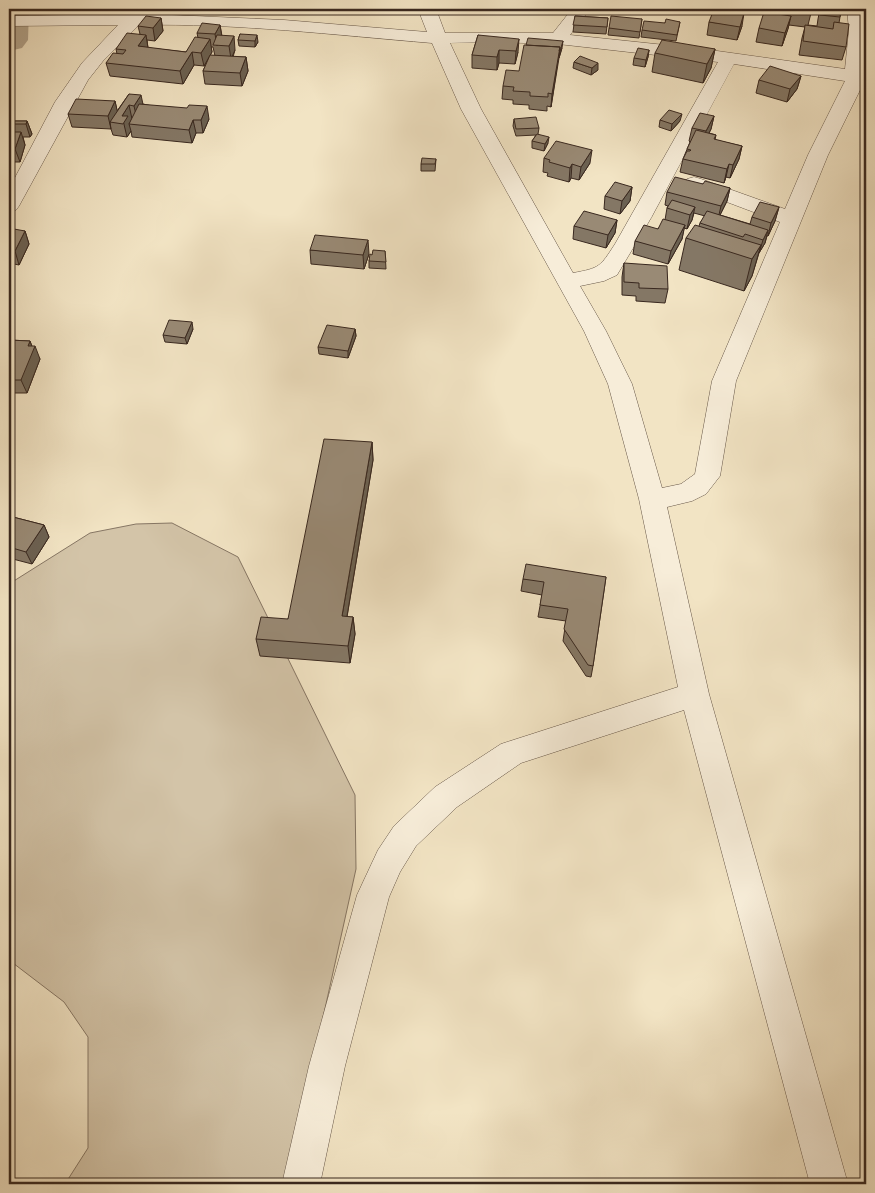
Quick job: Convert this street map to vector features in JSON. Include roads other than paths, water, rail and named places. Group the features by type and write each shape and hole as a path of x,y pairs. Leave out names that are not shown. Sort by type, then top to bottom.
{"street":[{"path":"427,9 471,109 600,340 620,384 652,499 694,694 829,1184"},
{"path":"558,39 582,9"},
{"path":"856,9 858,32 854,68 861,77"},
{"path":"9,206 37,157 73,86 102,52 140,13"},
{"path":"9,21 140,13 439,38 558,39 729,58 861,77"},
{"path":"567,281 596,276 609,270 665,173 696,111 729,58"},
{"path":"652,499 693,490 702,485 707,476 724,382 818,155 854,84 861,77"},
{"path":"665,173 791,219"},
{"path":"301,1184 327,1066 373,895 389,861 405,836 446,797 512,753 694,694"}],"waterway":[{"path":"9,40 11,9"}]}
